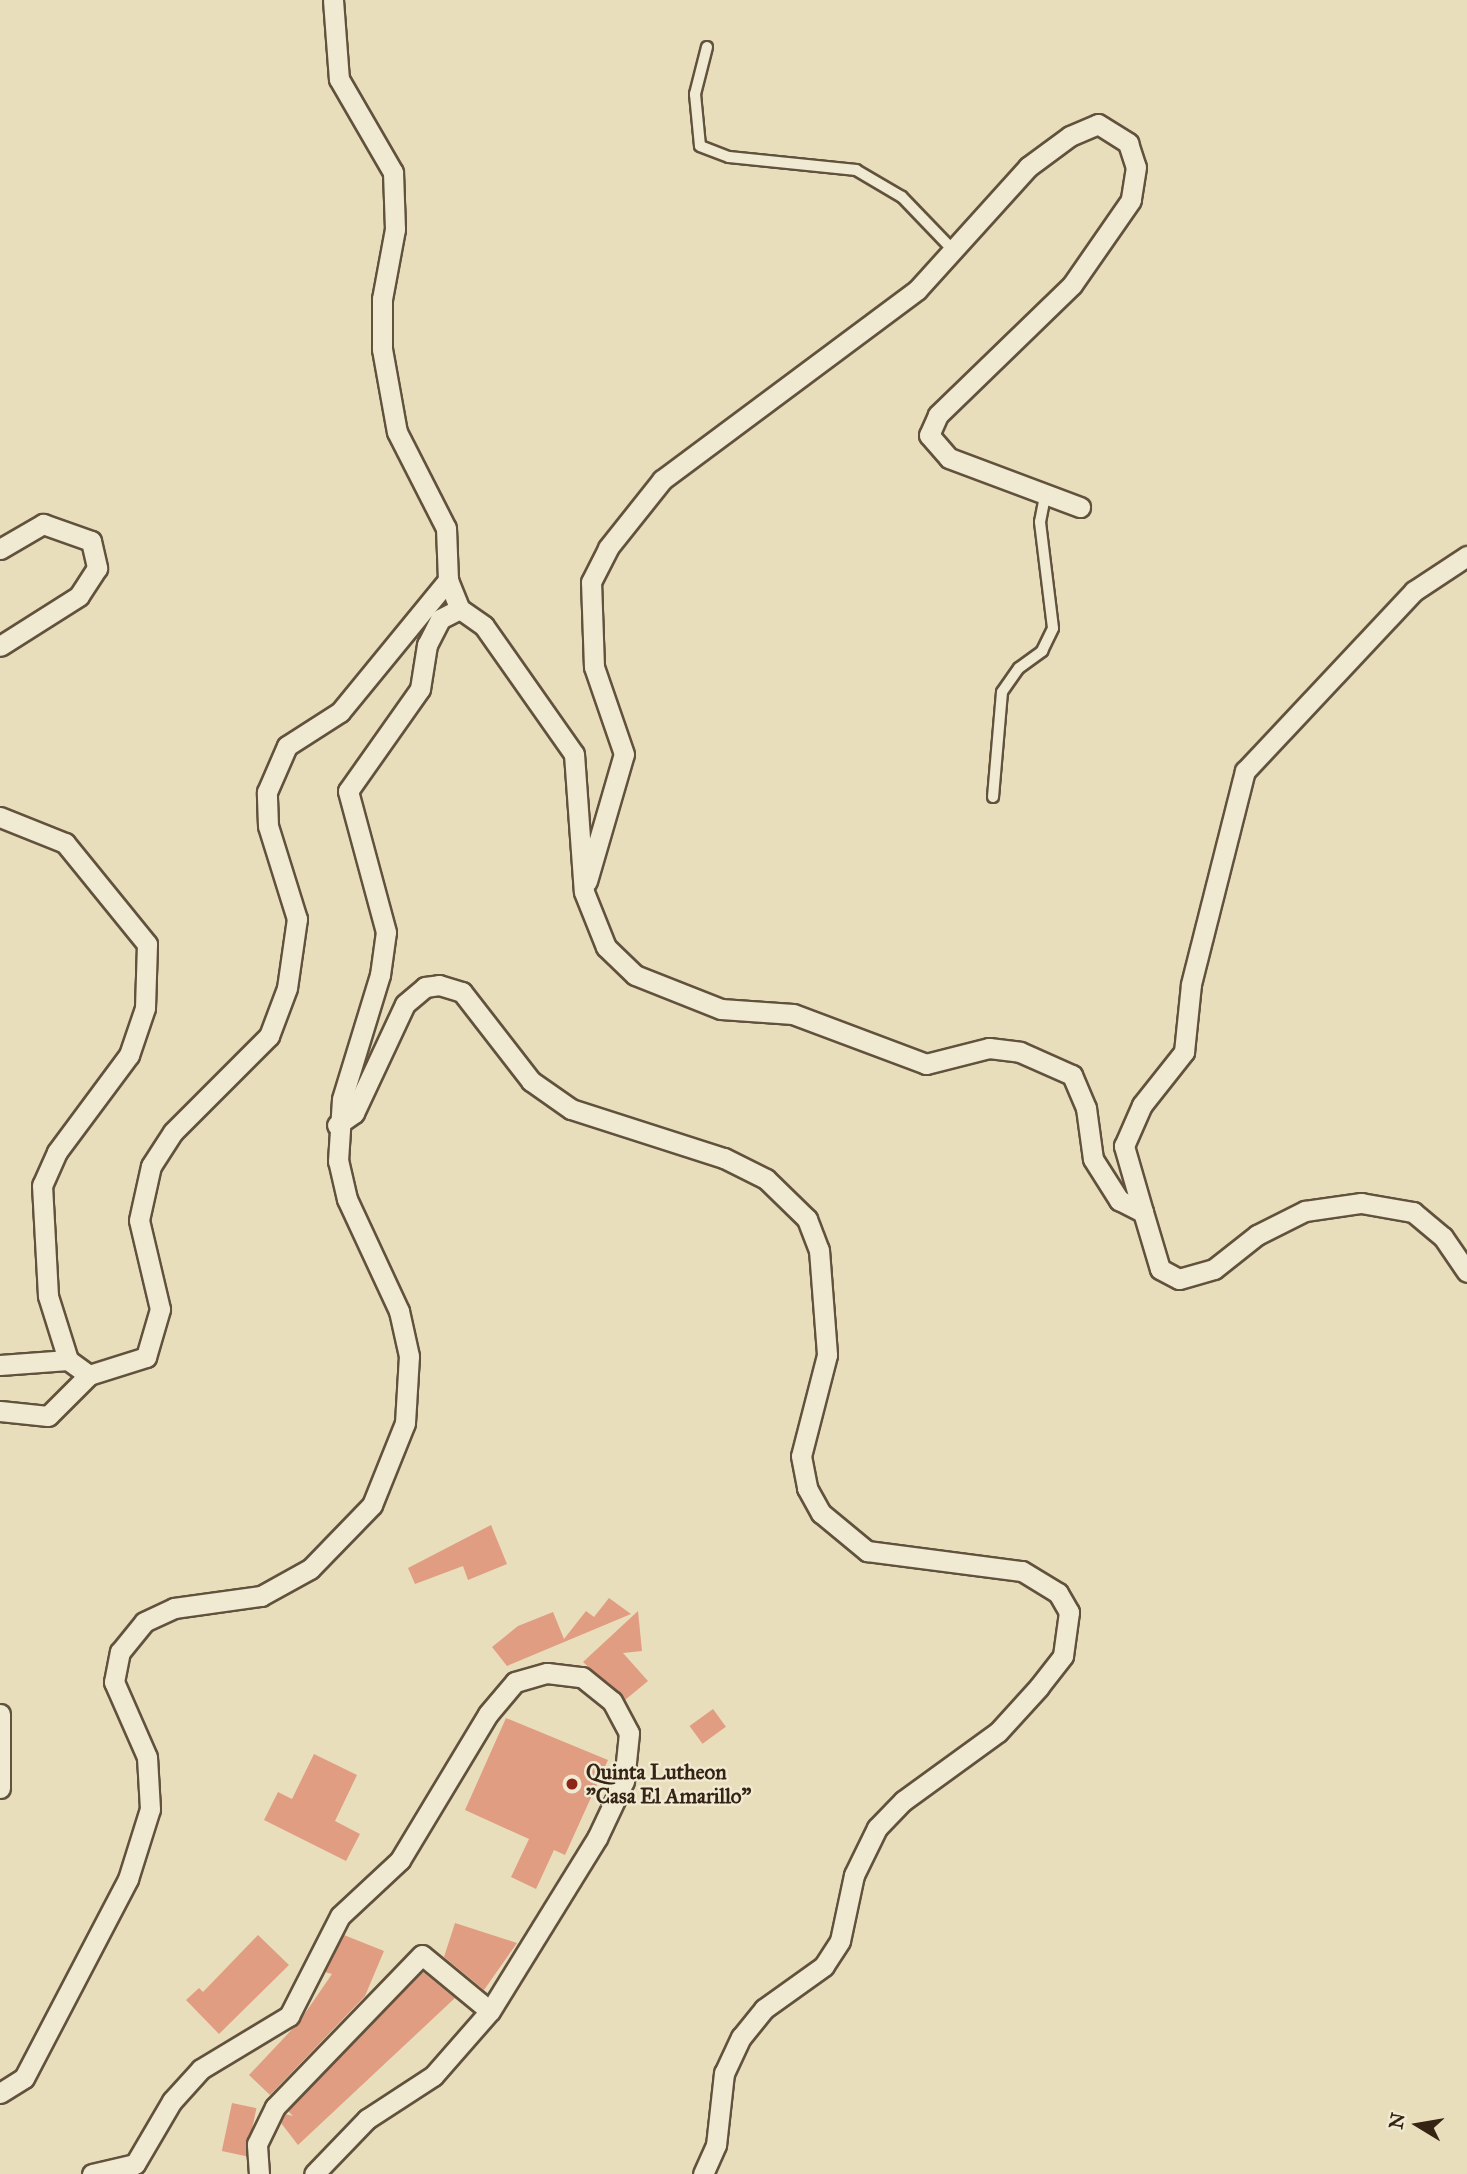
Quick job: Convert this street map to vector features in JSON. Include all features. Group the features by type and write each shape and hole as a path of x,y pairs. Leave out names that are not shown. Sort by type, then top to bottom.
{"street":[{"path":"333,0 339,79 393,172 395,229 382,299 382,349 397,432 446,528 448,580 460,609 484,626 574,754 584,892 606,947 635,975 721,1009 793,1014 926,1064 989,1048 1020,1052 1072,1075 1086,1108 1093,1158 1118,1200 1143,1212"},
{"path":"584,892 624,754 594,667 592,582 608,548 662,480 917,290 1028,167 1070,136 1098,124 1128,143 1136,182 1114,231 1072,285 938,415 929,435 948,458 1045,497 1080,507"},
{"path":"0,550 43,524 91,541 97,568 79,596 0,646"},
{"path":"1467,556 1414,591 1245,771 1191,984 1184,1052 1142,1105 1125,1146 1160,1269 1179,1279 1214,1269 1257,1235 1305,1210 1361,1203 1413,1212 1443,1237 1467,1272"},
{"path":"0,1411 48,1416 89,1375 146,1357 160,1309 139,1220 151,1166 173,1132 269,1036 287,988 297,919 268,826 267,792 287,746 340,712 448,580"},
{"path":"0,2094 24,2078 128,1879 150,1809 147,1756 114,1682 120,1652 144,1622 174,1608 261,1596 310,1569 372,1505 405,1423 409,1356 399,1311 347,1199 337,1125 386,932 348,790 420,689 427,645 440,619 460,609"},
{"path":"0,817 65,843 147,944 145,1008 129,1055 57,1152 41,1185 48,1296 68,1360 89,1375"},
{"path":"337,1125 354,1113 405,1004 425,987 439,985 462,992 531,1081 571,1110 724,1158 765,1179 807,1219 819,1250 827,1355 801,1456 807,1488 821,1513 867,1551 1022,1571 1058,1594 1069,1612 1063,1656 1039,1688 998,1732 903,1801 877,1828 854,1875 840,1941 824,1966 764,2009 741,2037 724,2073 716,2144 703,2174"},
{"path":"0,1365 68,1360"},
{"path":"92,2174 135,2164 172,2101 201,2069 289,2016 340,1916 400,1860 488,1714 515,1682 547,1673 582,1677 612,1701 629,1733 624,1781 597,1838 490,2011 433,2076 367,2119 314,2174"},
{"path":"0,1714 0,1788"},
{"path":"259,2174 257,2144 275,2108 422,1955 490,2011"}],"lane":[{"path":"707,47 695,94 700,146 729,158 856,170 902,197 954,251"},
{"path":"993,797 1002,692 1019,667 1042,651 1053,628 1040,522 1045,497"}],"building":[{"path":"491,1525 507,1564 468,1580 463,1566 415,1584 408,1568"},
{"path":"609,1598 631,1614 507,1666 492,1647 518,1626 553,1612 564,1639 586,1611 594,1617"},
{"path":"638,1611 642,1651 623,1653 648,1681 625,1700 583,1662"},
{"path":"713,1709 726,1727 702,1744 690,1726"},
{"name":"Quinta Lutheon \"Casa El Amarillo\"","path":"506,1718 608,1760 565,1855 554,1850 536,1889 511,1877 529,1839 465,1810"},
{"path":"314,1754 357,1775 335,1821 360,1834 346,1861 264,1820 278,1792 292,1799"},
{"path":"455,1923 517,1943 484,1990 444,1957"},
{"path":"258,1935 289,1965 219,2034 186,2000 199,1988 203,1992"},
{"path":"344,1935 384,1951 365,1996 270,2095 249,2075 299,2022 332,1974 325,1972"},
{"path":"423,1972 455,1998 298,2145 281,2123 285,2114 293,2116 288,2111"},
{"path":"232,2103 256,2108 246,2156 222,2151"}],"place":[{"name":"Quinta Lutheon \"Casa El Amarillo\"","path":"572,1784"}]}
